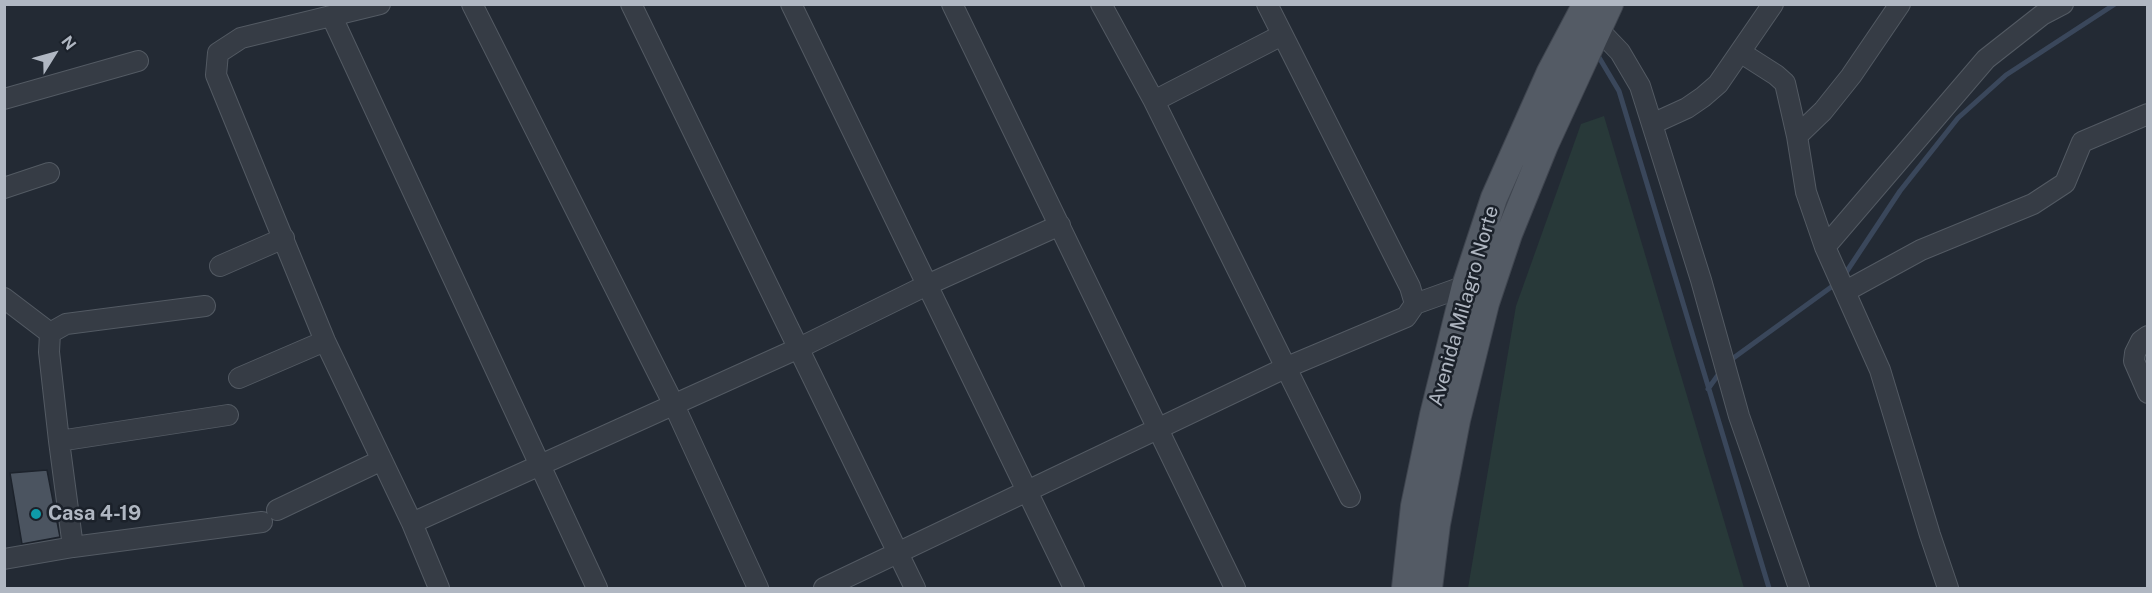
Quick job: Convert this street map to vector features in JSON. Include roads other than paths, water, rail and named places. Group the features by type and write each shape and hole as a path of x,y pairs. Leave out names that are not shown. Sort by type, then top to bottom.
{"main road":[{"name":"Avenida Milagro Norte","path":"1405,588 1416,494 1465,286 1494,198 1550,72 1586,4"},
{"name":"Avenida Milagro Norte","path":"1429,588 1437,524 1457,420 1486,303 1509,234 1545,146 1610,4"}],"street":[{"path":"380,4 241,38 218,53 216,75 325,341 412,523 439,588"},
{"path":"472,4 674,405 759,588"},
{"path":"631,4 915,588"},
{"path":"791,4 1074,588"},
{"path":"952,4 1235,588"},
{"path":"1101,4 1154,101 1350,497"},
{"path":"1267,4 1410,287 1415,304"},
{"path":"1652,124 1687,108 1718,84 1773,4"},
{"path":"1797,136 1823,111 1851,76 1900,4"},
{"path":"1825,247 1986,58 2042,15 2062,4"},
{"path":"332,17 597,588"},
{"path":"1599,29 1620,52 1640,86 1701,280 1739,416 1799,588"},
{"path":"1154,101 1282,34"},
{"path":"1740,52 1785,83 1806,192 1825,247 1880,370 1948,588"},
{"path":"4,99 138,61"},
{"path":"1846,291 1922,250 2033,204 2065,183 2082,142 2148,114"},
{"path":"5,187 49,173"},
{"path":"412,523 799,348 927,285 1060,225"},
{"path":"220,266 284,238"},
{"path":"824,588 1285,368 1406,317 1415,304 1465,286"},
{"path":"4,298 50,333"},
{"path":"50,333 66,324 205,306"},
{"path":"50,333 49,352 58,441 72,547"},
{"path":"2148,336 2141,341 2134,361 2148,393"},
{"path":"238,378 325,341"},
{"path":"58,441 228,415"},
{"path":"278,510 382,460"},
{"path":"4,559 72,547 262,522"}],"waterway":[{"path":"1845,274 1900,191 1958,118 2006,75 2115,4"},
{"path":"1597,54 1619,91 1769,588"},
{"path":"1732,359 1834,285"},
{"path":"1708,389 1718,375"}],"place":[{"name":"Casa 4-19","path":"36,514"}]}
